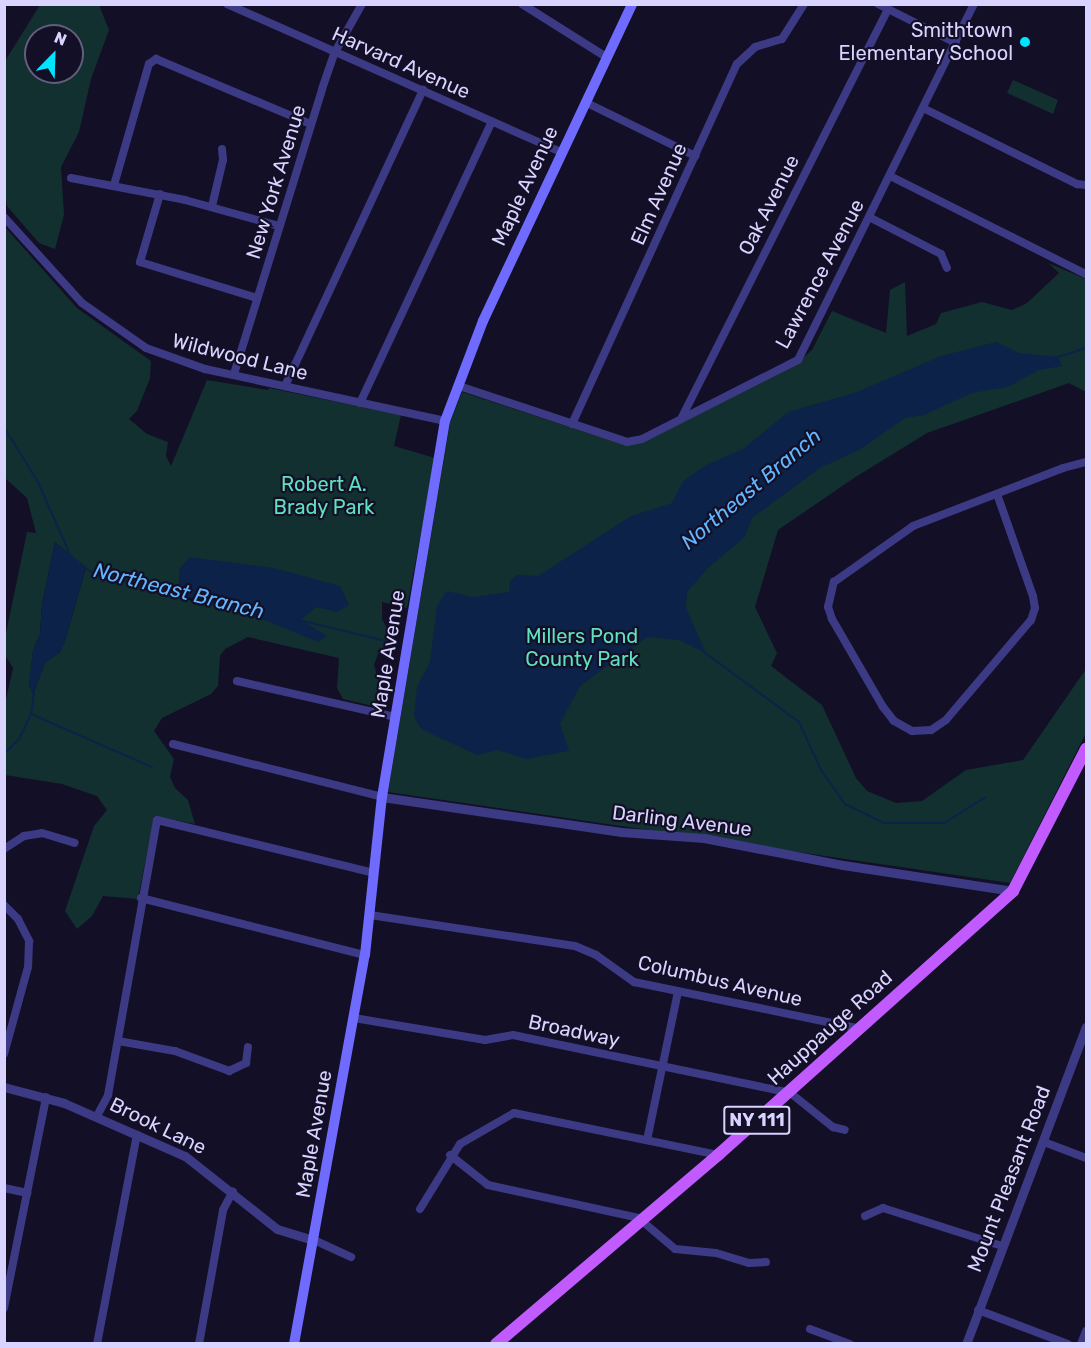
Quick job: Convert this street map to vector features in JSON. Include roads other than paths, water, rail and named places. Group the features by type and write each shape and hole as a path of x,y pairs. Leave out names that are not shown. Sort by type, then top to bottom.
{"main road":[{"name":"Maple Avenue","path":"294,1344 365,955 382,797 445,421 483,321 632,4"},
{"name":"Hauppauge Road","path":"496,1344 644,1220 856,1028 1013,891 1086,749"}],"street":[{"name":"Harvard Avenue","path":"227,4 561,152"},
{"name":"New York Avenue","path":"234,374 335,52 362,4"},
{"path":"522,4 606,57"},
{"name":"Elm Avenue","path":"572,424 737,64 755,47 782,39 804,4"},
{"path":"878,4 956,43"},
{"name":"Lawrence Avenue","path":"459,386 627,442 798,360 974,4"},
{"name":"Oak Avenue","path":"682,417 888,10"},
{"path":"114,185 146,73 152,60 161,60 312,124"},
{"path":"285,386 423,90"},
{"path":"585,102 695,156"},
{"path":"923,108 1077,184 1086,185"},
{"path":"360,403 492,121"},
{"path":"212,206 223,160 222,149"},
{"path":"890,176 1086,274"},
{"path":"71,178 160,194 212,206 279,226"},
{"path":"160,194 140,262 257,298"},
{"name":"Wildwood Lane","path":"4,217 82,303 122,335 172,359 445,421"},
{"path":"869,217 941,254 947,268"},
{"path":"997,494 1035,608 1024,631 946,720 931,730 912,731 894,721 883,707 832,619 828,607 829,595 844,572 913,526 997,494 1086,462"},
{"path":"237,681 396,717"},
{"path":"173,744 382,797"},
{"name":"Darling Avenue","path":"382,797 621,832 704,838 843,865 1013,891"},
{"path":"97,1116 108,1095 141,898 157,820 374,873"},
{"path":"4,849 24,836 42,833 74,843"},
{"path":"141,898 365,955"},
{"path":"4,905 18,919 29,941 28,967 4,1054"},
{"name":"Columbus Avenue","path":"370,915 575,946 596,955 634,982 856,1028"},
{"path":"647,1140 678,992"},
{"name":"Broadway","path":"354,1018 485,1040 513,1035 788,1092"},
{"name":"Mount Pleasant Road","path":"966,1344 1086,1027"},
{"path":"118,1041 175,1051 229,1071 246,1063 248,1047"},
{"name":"Brook Lane","path":"4,1087 45,1097 97,1116 185,1156 233,1191 277,1229 314,1240"},
{"path":"788,1092 833,1127 845,1130"},
{"path":"4,1308 45,1097"},
{"path":"420,1209 450,1155 472,1135 514,1113 718,1155"},
{"path":"97,1344 138,1135"},
{"path":"1044,1142 1086,1158"},
{"path":"450,1155 488,1185 644,1220 675,1248 716,1253 749,1263 766,1262"},
{"path":"4,1188 27,1193"},
{"path":"199,1344 224,1210 233,1191"},
{"path":"865,1216 883,1208 1002,1246"},
{"path":"314,1240 351,1257"},
{"path":"978,1310 1068,1344"},
{"path":"810,1329 850,1344"},
{"path":"1082,1344 1086,1331"}],"water":[{"path":"996,342 1019,353 1058,357 1062,366 1039,370 1008,387 972,393 924,415 905,418 861,449 820,468 752,518 745,537 708,568 687,592 686,608 706,653 679,640 647,637 580,686 560,724 569,751 526,759 498,750 477,755 421,729 414,716 417,687 430,662 437,606 447,591 472,597 509,592 510,581 517,575 538,576 631,516 672,503 683,481 706,465 743,449 788,412 857,392 941,356"},
{"path":"55,542 86,567 65,641 60,652 45,663 33,694 29,685 33,651 40,634 42,604"},
{"path":"190,557 274,568 340,586 349,605 337,612 316,607 301,620 327,636 318,642 267,621 179,594 180,568"}],"waterway":[{"name":"Northeast Branch","path":"1055,358 1086,348"},
{"name":"Northeast Branch","path":"4,427 38,482 72,559"},
{"name":"Northeast Branch","path":"84,567 95,575 179,592"},
{"name":"Northeast Branch","path":"299,620 398,644"},
{"path":"704,652 799,722 821,770 845,804 884,823 944,823 986,797"},
{"path":"34,693 31,714 152,767"},
{"path":"4,754 19,739 31,714"}],"place":[{"name":"Smithtown Elementary School","path":"1025,42"}],"park label":[{"name":"Robert A. Brady Park","path":"324,496"},
{"name":"Millers Pond County Park","path":"582,648"}]}
